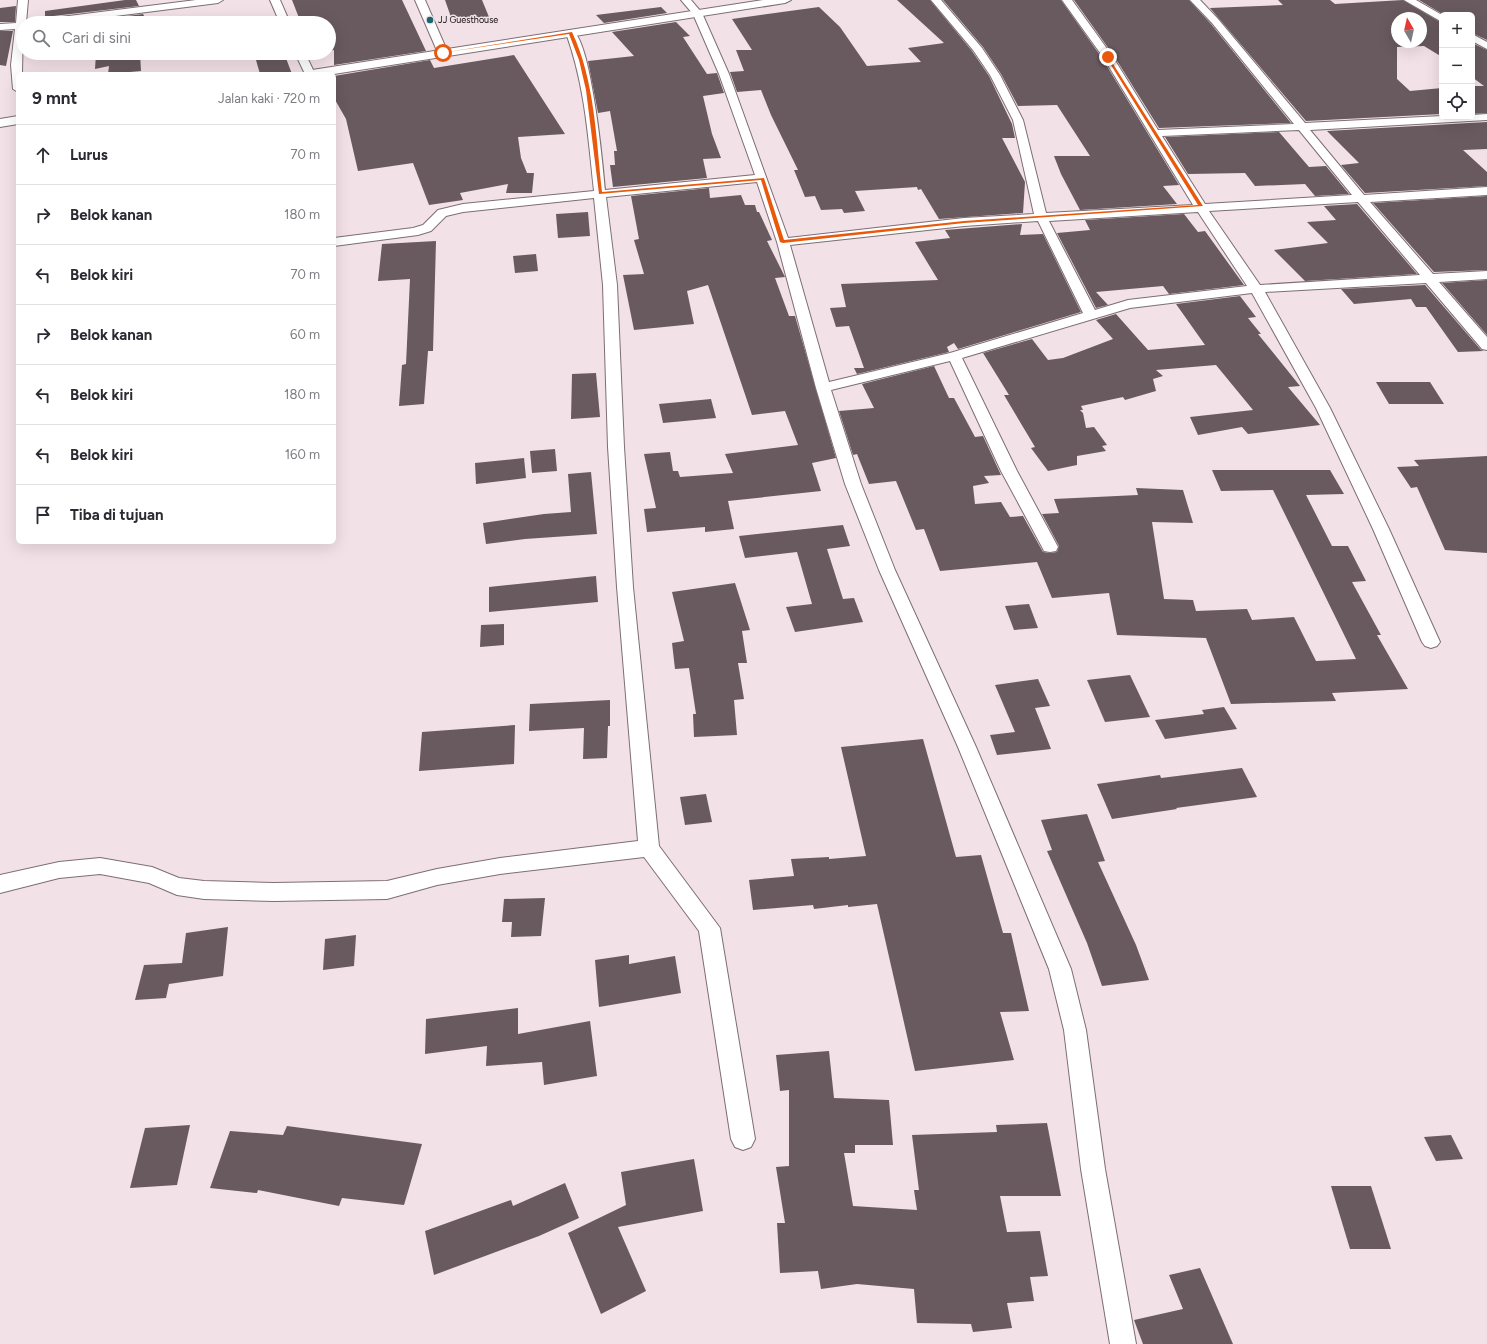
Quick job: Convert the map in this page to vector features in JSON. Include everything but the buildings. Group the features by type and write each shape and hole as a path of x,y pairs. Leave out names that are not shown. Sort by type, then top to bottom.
{"street":[{"path":"22,16 23,0"},
{"path":"92,16 218,0"},
{"path":"275,0 282,16"},
{"path":"420,0 443,53"},
{"path":"324,72 571,33 691,6 785,0"},
{"path":"936,0 977,48 995,75 1018,120 1041,216 1091,315"},
{"path":"1067,0 1108,57 1200,206 1256,290 1323,408 1382,529 1431,642"},
{"path":"1195,0 1215,21 1360,197 1487,346"},
{"path":"1409,0 1439,17"},
{"path":"691,6 724,74 762,178 783,242 823,388 853,484 887,570 967,747 1060,969 1075,1030 1093,1169 1123,1344"},
{"path":"0,27 16,26"},
{"path":"571,33 581,60 588,90 610,285 616,447 625,587 649,848 709,928 743,1139"},
{"path":"1475,39 1487,46"},
{"path":"17,60 17,72"},
{"path":"304,60 310,72"},
{"path":"1156,133 1303,127 1487,116"},
{"path":"0,123 16,120"},
{"path":"336,242 414,232 427,228 442,213 448,210 600,193 762,178"},
{"path":"783,242 964,222 1041,216 1487,190"},
{"path":"823,388 954,356 1091,315 1148,300 1256,290 1487,275"},
{"path":"954,356 1008,471 1050,547"},
{"path":"0,884 59,870 100,866 152,875 177,886 204,890 274,892 387,890 437,877 500,866 649,848"}],"place":[{"name":"JJ Guesthouse","path":"430,20"}],"route":[{"path":"443,53 571,33 581,60 588,90 600,193 762,178 783,242 964,222 1200,206 1108,57"}]}
